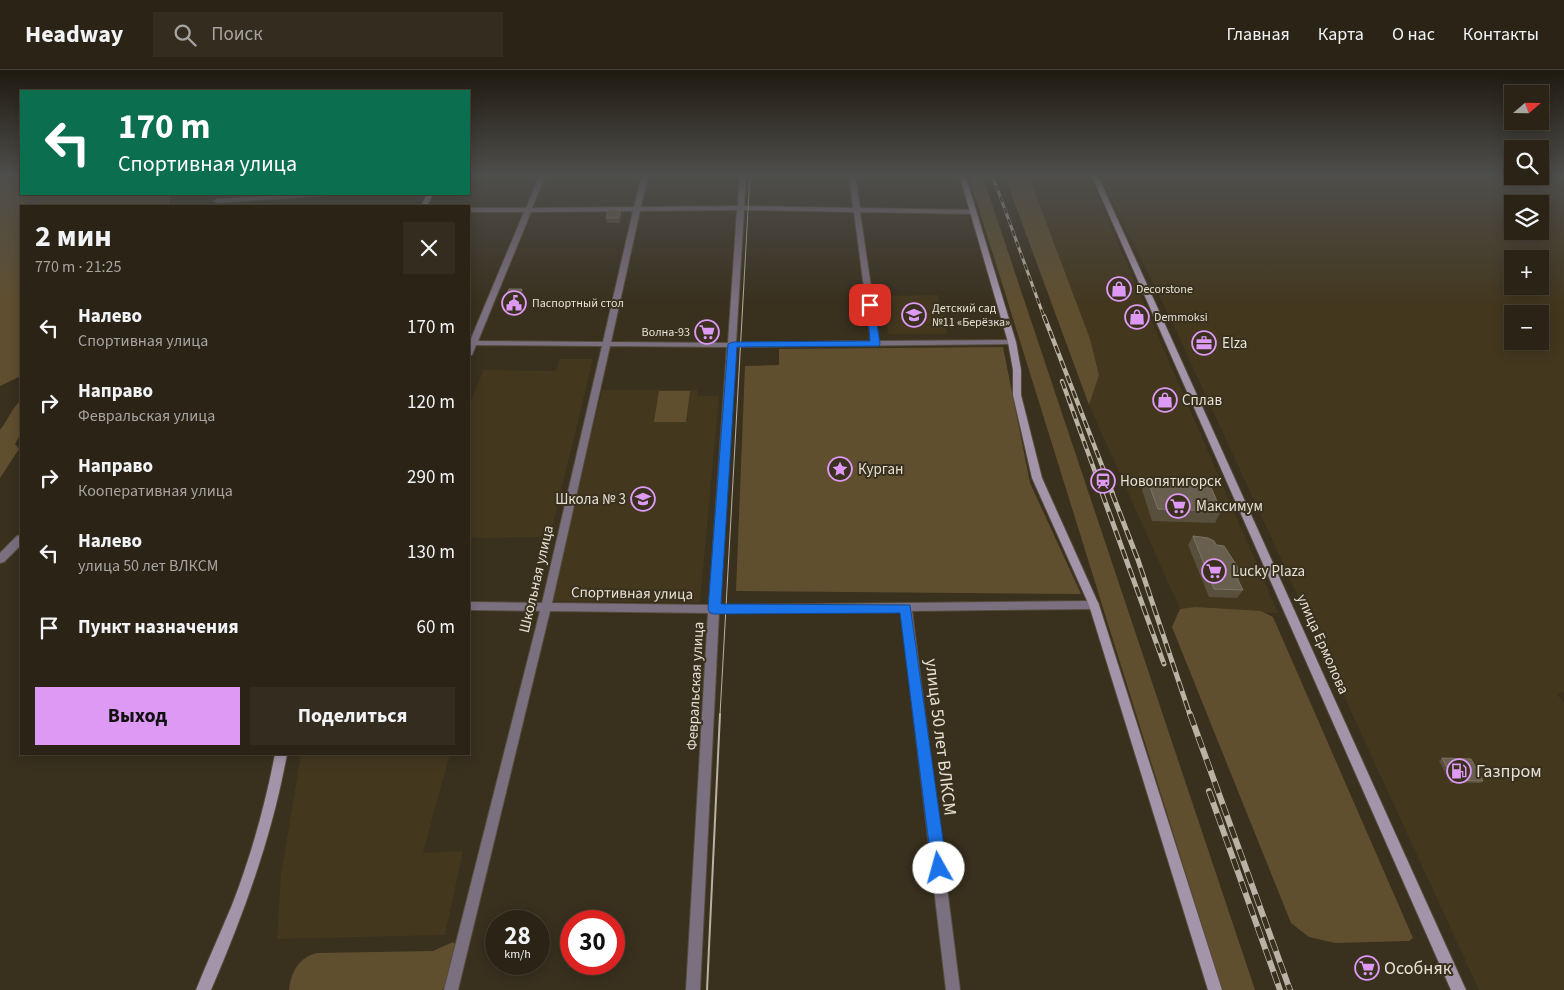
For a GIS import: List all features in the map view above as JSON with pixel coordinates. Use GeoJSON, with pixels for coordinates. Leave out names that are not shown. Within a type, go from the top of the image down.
{"type":"FeatureCollection","features":[{"type":"Feature","properties":{"kind":"street"},"geometry":{"type":"LineString","coordinates":[[524,217],[471,343],[875,344],[1012,342]]}},
{"type":"Feature","properties":{"kind":"street","name":"Школьная улица"},"geometry":{"type":"LineString","coordinates":[[451,990],[546,607],[634,217]]}},
{"type":"Feature","properties":{"kind":"street","name":"Февральская улица"},"geometry":{"type":"LineString","coordinates":[[692,990],[714,609],[740,217]]}},
{"type":"Feature","properties":{"kind":"street"},"geometry":{"type":"LineString","coordinates":[[857,217],[875,344]]}},
{"type":"Feature","properties":{"kind":"street"},"geometry":{"type":"LineString","coordinates":[[975,217],[1012,342],[1017,370],[1017,395],[1037,478],[1094,605],[1215,990]]}},
{"type":"Feature","properties":{"kind":"street","name":"улица Ермолова"},"geometry":{"type":"LineString","coordinates":[[1113,217],[1459,990]]}},
{"type":"Feature","properties":{"kind":"street"},"geometry":{"type":"LineString","coordinates":[[0,559],[20,539]]}},
{"type":"Feature","properties":{"kind":"street","name":"Спортивная улица"},"geometry":{"type":"LineString","coordinates":[[470,606],[714,609],[1094,605]]}},
{"type":"Feature","properties":{"kind":"street","name":"улица 50 лет ВЛКСМ"},"geometry":{"type":"LineString","coordinates":[[906,608],[953,990]]}},
{"type":"Feature","properties":{"kind":"street"},"geometry":{"type":"LineString","coordinates":[[203,990],[241,900],[257,854],[272,803],[281,755]]}},
{"type":"Feature","properties":{"kind":"shaded area"},"geometry":{"type":"Polygon","coordinates":[[[0,217],[20,217],[20,376],[0,386],[0,217]]]}},
{"type":"Feature","properties":{"kind":"shaded area"},"geometry":{"type":"Polygon","coordinates":[[[981,217],[996,217],[1255,990],[1222,990],[981,217]]]}},
{"type":"Feature","properties":{"kind":"shaded area"},"geometry":{"type":"Polygon","coordinates":[[[1020,217],[1044,217],[1090,339],[1099,375],[1089,405],[1020,217]]]}},
{"type":"Feature","properties":{"kind":"shaded area"},"geometry":{"type":"Polygon","coordinates":[[[1044,217],[1107,217],[1278,613],[1180,609],[1089,405],[1099,375],[1089,338],[1044,217]]]}},
{"type":"Feature","properties":{"kind":"shaded area"},"geometry":{"type":"Polygon","coordinates":[[[1120,217],[1504,217],[1504,240],[1549,240],[1549,217],[1564,217],[1564,692],[1557,694],[1564,703],[1564,990],[1479,990],[1172,322],[1120,217]]]}},
{"type":"Feature","properties":{"kind":"shaded area","name":"Детский сад №11 «Берёзка»"},"geometry":{"type":"Polygon","coordinates":[[[938,295],[947,334],[888,334],[883,296],[938,295]]]}},
{"type":"Feature","properties":{"kind":"shaded area"},"geometry":{"type":"Polygon","coordinates":[[[1003,347],[1030,483],[1081,594],[736,591],[745,366],[779,365],[779,349],[1003,347]]]}},
{"type":"Feature","properties":{"kind":"shaded area"},"geometry":{"type":"Polygon","coordinates":[[[560,359],[593,359],[550,537],[470,538],[470,404],[483,370],[556,371],[560,359]]]}},
{"type":"Feature","properties":{"kind":"shaded area","name":"Школа № 3"},"geometry":{"type":"Polygon","coordinates":[[[602,390],[697,390],[697,396],[719,396],[700,602],[551,601],[602,390]]]}},
{"type":"Feature","properties":{"kind":"shaded area"},"geometry":{"type":"Polygon","coordinates":[[[659,391],[690,391],[686,422],[654,422],[659,391]]]}},
{"type":"Feature","properties":{"kind":"shaded area"},"geometry":{"type":"Polygon","coordinates":[[[20,401],[20,435],[15,444],[19,449],[0,478],[0,430],[20,401]]]}},
{"type":"Feature","properties":{"kind":"shaded area"},"geometry":{"type":"Polygon","coordinates":[[[1196,607],[1261,611],[1273,617],[1413,938],[1409,941],[1335,943],[1309,937],[1291,923],[1172,627],[1180,609],[1196,607]]]}},
{"type":"Feature","properties":{"kind":"shaded area"},"geometry":{"type":"Polygon","coordinates":[[[301,755],[450,755],[423,853],[463,851],[445,935],[277,939],[281,875],[301,755]]]}},
{"type":"Feature","properties":{"kind":"shaded area"},"geometry":{"type":"Polygon","coordinates":[[[453,942],[457,945],[447,983],[442,990],[289,990],[297,966],[305,958],[317,953],[433,951],[453,942]]]}},
{"type":"Feature","properties":{"kind":"building"},"geometry":{"type":"Polygon","coordinates":[[[509,289],[522,289],[516,306],[502,306],[509,289]]]}},
{"type":"Feature","properties":{"kind":"building"},"geometry":{"type":"Polygon","coordinates":[[[1147,479],[1208,480],[1221,511],[1158,509],[1147,479]]]}},
{"type":"Feature","properties":{"kind":"building"},"geometry":{"type":"Polygon","coordinates":[[[1193,536],[1208,538],[1214,541],[1216,545],[1224,546],[1237,566],[1238,580],[1243,590],[1214,589],[1193,536]]]}},
{"type":"Feature","properties":{"kind":"building","name":"Газпром"},"geometry":{"type":"Polygon","coordinates":[[[1442,758],[1471,759],[1483,781],[1454,780],[1442,758]]]}},
{"type":"Feature","properties":{"kind":"tram line"},"geometry":{"type":"LineString","coordinates":[[720,715],[748,217]]}},
{"type":"Feature","properties":{"kind":"tram line"},"geometry":{"type":"LineString","coordinates":[[707,990],[720,714]]}},
{"type":"Feature","properties":{"kind":"railway"},"geometry":{"type":"LineString","coordinates":[[1008,217],[1044,317]]}},
{"type":"Feature","properties":{"kind":"railway"},"geometry":{"type":"LineString","coordinates":[[1044,316],[1113,494]]}},
{"type":"Feature","properties":{"kind":"railway"},"geometry":{"type":"LineString","coordinates":[[1062,381],[1103,494]]}},
{"type":"Feature","properties":{"kind":"railway"},"geometry":{"type":"LineString","coordinates":[[1102,493],[1164,664]]}},
{"type":"Feature","properties":{"kind":"railway"},"geometry":{"type":"LineString","coordinates":[[1112,493],[1138,560],[1190,715]]}},
{"type":"Feature","properties":{"kind":"railway"},"geometry":{"type":"LineString","coordinates":[[1190,714],[1290,990]]}},
{"type":"Feature","properties":{"kind":"railway"},"geometry":{"type":"LineString","coordinates":[[1209,791],[1280,990]]}},
{"type":"Feature","properties":{"kind":"place","name":"Decorstone"},"geometry":{"type":"Point","coordinates":[1119,289]}},
{"type":"Feature","properties":{"kind":"place","name":"Паспортный стол"},"geometry":{"type":"Point","coordinates":[514,303]}},
{"type":"Feature","properties":{"kind":"place","name":"Детский сад №11 «Берёзка»"},"geometry":{"type":"Point","coordinates":[914,315]}},
{"type":"Feature","properties":{"kind":"place","name":"Demmoksi"},"geometry":{"type":"Point","coordinates":[1137,317]}},
{"type":"Feature","properties":{"kind":"place","name":"Волна-93"},"geometry":{"type":"Point","coordinates":[707,332]}},
{"type":"Feature","properties":{"kind":"place","name":"Elza"},"geometry":{"type":"Point","coordinates":[1204,343]}},
{"type":"Feature","properties":{"kind":"place","name":"Сплав"},"geometry":{"type":"Point","coordinates":[1165,400]}},
{"type":"Feature","properties":{"kind":"place","name":"Курган"},"geometry":{"type":"Point","coordinates":[840,469]}},
{"type":"Feature","properties":{"kind":"place","name":"Новопятигорск"},"geometry":{"type":"Point","coordinates":[1103,481]}},
{"type":"Feature","properties":{"kind":"place","name":"Школа № 3"},"geometry":{"type":"Point","coordinates":[643,499]}},
{"type":"Feature","properties":{"kind":"place","name":"Максимум"},"geometry":{"type":"Point","coordinates":[1178,506]}},
{"type":"Feature","properties":{"kind":"place","name":"Lucky Plaza"},"geometry":{"type":"Point","coordinates":[1214,571]}},
{"type":"Feature","properties":{"kind":"place","name":"Газпром"},"geometry":{"type":"Point","coordinates":[1459,771]}},
{"type":"Feature","properties":{"kind":"place","name":"Особняк"},"geometry":{"type":"Point","coordinates":[1367,968]}},
{"type":"Feature","properties":{"kind":"route"},"geometry":{"type":"LineString","coordinates":[[870,305],[875,344],[733,344],[714,609],[906,608],[939,868]]}}]}
